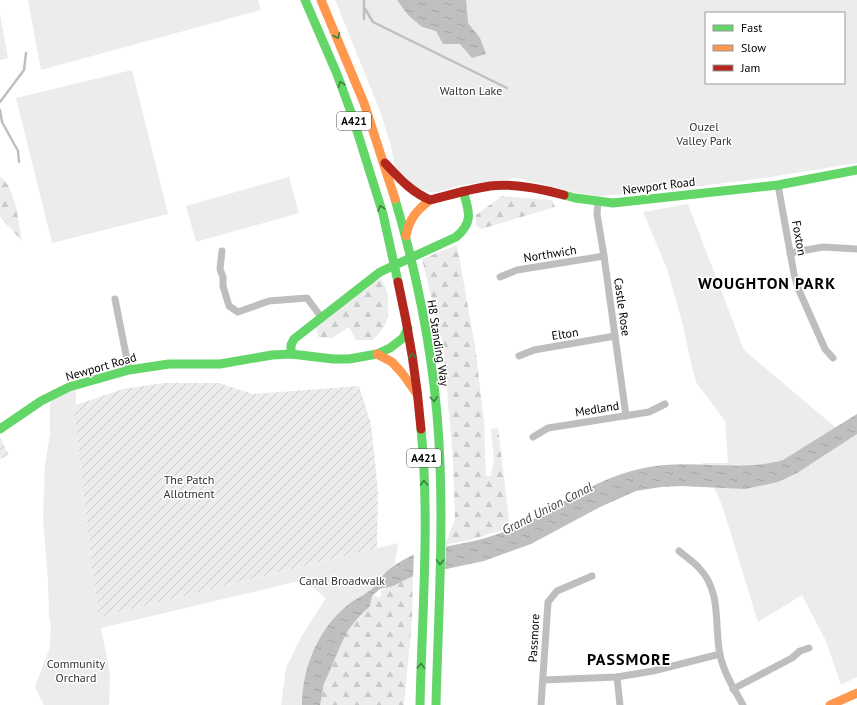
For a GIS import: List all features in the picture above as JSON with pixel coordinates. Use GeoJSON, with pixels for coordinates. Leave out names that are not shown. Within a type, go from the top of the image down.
{"type":"FeatureCollection","features":[{"type":"Feature","properties":{"kind":"main road","name":"A421"},"geometry":{"type":"LineString","coordinates":[[305,0],[337,74],[352,115],[383,214],[408,328],[418,395],[424,459],[425,522],[420,705]]}},
{"type":"Feature","properties":{"kind":"main road","name":"H8 Standing Way"},"geometry":{"type":"LineString","coordinates":[[321,0],[351,70],[384,162],[405,237],[425,330],[440,460],[441,523],[436,705]]}},
{"type":"Feature","properties":{"kind":"main road"},"geometry":{"type":"LineString","coordinates":[[384,162],[406,186],[416,194],[430,200]]}},
{"type":"Feature","properties":{"kind":"main road","name":"Newport Road"},"geometry":{"type":"LineString","coordinates":[[430,200],[463,191],[492,186],[547,190],[576,198],[613,203],[778,185],[857,170]]}},
{"type":"Feature","properties":{"kind":"main road"},"geometry":{"type":"LineString","coordinates":[[291,354],[291,345],[294,338],[367,280],[380,272],[456,237],[466,230],[469,222],[469,212],[463,191]]}},
{"type":"Feature","properties":{"kind":"main road"},"geometry":{"type":"LineString","coordinates":[[405,237],[408,223],[419,208],[430,200]]}},
{"type":"Feature","properties":{"kind":"main road","name":"Newport Road"},"geometry":{"type":"LineString","coordinates":[[0,429],[41,401],[64,390],[130,370],[169,364],[220,364],[272,355],[291,354],[333,360],[349,359],[376,354],[390,348],[403,338],[408,328]]}},
{"type":"Feature","properties":{"kind":"main road"},"geometry":{"type":"LineString","coordinates":[[376,354],[392,362],[418,395]]}},
{"type":"Feature","properties":{"kind":"main road"},"geometry":{"type":"LineString","coordinates":[[830,705],[857,693]]}},
{"type":"Feature","properties":{"kind":"street","name":"Foxton"},"geometry":{"type":"LineString","coordinates":[[778,185],[794,274],[798,288],[825,349],[833,358]]}},
{"type":"Feature","properties":{"kind":"street","name":"Castle Rose"},"geometry":{"type":"LineString","coordinates":[[598,201],[597,214],[616,336],[626,416]]}},
{"type":"Feature","properties":{"kind":"street"},"geometry":{"type":"LineString","coordinates":[[790,252],[823,247],[857,250]]}},
{"type":"Feature","properties":{"kind":"street"},"geometry":{"type":"LineString","coordinates":[[222,251],[220,269],[223,277],[223,286],[229,306],[238,312],[269,301],[307,298],[321,317]]}},
{"type":"Feature","properties":{"kind":"street","name":"Northwich"},"geometry":{"type":"LineString","coordinates":[[500,277],[517,270],[604,256]]}},
{"type":"Feature","properties":{"kind":"street"},"geometry":{"type":"LineString","coordinates":[[115,299],[130,370]]}},
{"type":"Feature","properties":{"kind":"street","name":"Elton"},"geometry":{"type":"LineString","coordinates":[[519,356],[534,350],[616,336]]}},
{"type":"Feature","properties":{"kind":"street","name":"Medland"},"geometry":{"type":"LineString","coordinates":[[533,437],[548,428],[649,412],[665,404]]}},
{"type":"Feature","properties":{"kind":"street"},"geometry":{"type":"LineString","coordinates":[[679,551],[700,569],[712,585],[715,600],[720,654],[733,688],[743,705]]}},
{"type":"Feature","properties":{"kind":"street","name":"Passmore"},"geometry":{"type":"LineString","coordinates":[[541,705],[544,680],[548,602],[557,591],[574,582],[592,576]]}},
{"type":"Feature","properties":{"kind":"street"},"geometry":{"type":"LineString","coordinates":[[733,688],[792,658],[800,651],[809,648]]}},
{"type":"Feature","properties":{"kind":"street","name":"Passmore"},"geometry":{"type":"LineString","coordinates":[[544,680],[617,677],[654,671],[720,654]]}},
{"type":"Feature","properties":{"kind":"street"},"geometry":{"type":"LineString","coordinates":[[617,677],[620,705]]}},
{"type":"Feature","properties":{"kind":"green space"},"geometry":{"type":"Polygon","coordinates":[[[28,0],[258,0],[261,10],[41,70],[28,0]]]}},
{"type":"Feature","properties":{"kind":"green space","name":"Walton Lake"},"geometry":{"type":"Polygon","coordinates":[[[335,0],[857,0],[857,163],[771,177],[654,192],[599,196],[582,194],[516,178],[462,185],[438,192],[428,192],[412,186],[395,167],[391,146],[380,111],[335,0]]]}},
{"type":"Feature","properties":{"kind":"green space"},"geometry":{"type":"Polygon","coordinates":[[[0,14],[8,58],[0,60],[0,14]]]}},
{"type":"Feature","properties":{"kind":"green space"},"geometry":{"type":"Polygon","coordinates":[[[132,70],[168,214],[52,243],[16,98],[132,70]]]}},
{"type":"Feature","properties":{"kind":"green space"},"geometry":{"type":"Polygon","coordinates":[[[0,176],[9,186],[16,207],[22,241],[0,217],[0,176]]]}},
{"type":"Feature","properties":{"kind":"green space"},"geometry":{"type":"Polygon","coordinates":[[[289,177],[299,213],[196,242],[186,206],[289,177]]]}},
{"type":"Feature","properties":{"kind":"green space"},"geometry":{"type":"Polygon","coordinates":[[[502,196],[552,200],[555,207],[481,229],[476,226],[476,215],[502,196]]]}},
{"type":"Feature","properties":{"kind":"green space"},"geometry":{"type":"Polygon","coordinates":[[[688,204],[744,350],[835,427],[857,431],[857,677],[841,685],[826,641],[802,595],[758,622],[722,505],[702,463],[728,463],[725,421],[696,382],[683,325],[667,269],[643,212],[688,204]]]}},
{"type":"Feature","properties":{"kind":"green space"},"geometry":{"type":"Polygon","coordinates":[[[457,245],[475,346],[484,421],[486,476],[491,476],[494,458],[491,429],[498,428],[510,528],[469,540],[445,545],[455,519],[453,459],[443,345],[422,259],[457,245]]]}},
{"type":"Feature","properties":{"kind":"green space"},"geometry":{"type":"Polygon","coordinates":[[[381,279],[387,293],[388,315],[386,324],[373,340],[356,340],[349,327],[332,338],[318,337],[316,328],[368,285],[381,279]]]}},
{"type":"Feature","properties":{"kind":"green space","name":"The Patch Allotment"},"geometry":{"type":"Polygon","coordinates":[[[164,383],[219,383],[253,394],[359,386],[371,424],[378,490],[377,548],[99,617],[74,412],[76,405],[123,389],[164,383]]]}},
{"type":"Feature","properties":{"kind":"green space","name":"Community Orchard"},"geometry":{"type":"Polygon","coordinates":[[[76,385],[76,405],[74,412],[99,617],[398,543],[395,564],[382,575],[376,586],[320,638],[307,671],[303,688],[302,705],[281,705],[286,668],[301,637],[326,598],[303,580],[101,628],[110,674],[109,705],[44,705],[35,687],[49,650],[51,628],[43,519],[45,465],[50,434],[50,405],[54,394],[76,385]]]}},
{"type":"Feature","properties":{"kind":"green space"},"geometry":{"type":"Polygon","coordinates":[[[0,438],[9,455],[0,459],[0,438]]]}},
{"type":"Feature","properties":{"kind":"green space"},"geometry":{"type":"Polygon","coordinates":[[[413,576],[412,620],[404,705],[320,705],[327,676],[340,645],[350,628],[370,606],[372,596],[375,595],[379,598],[382,594],[380,592],[383,590],[413,576]]]}},
{"type":"Feature","properties":{"kind":"water","name":"Walton Lake"},"geometry":{"type":"Polygon","coordinates":[[[397,0],[466,0],[468,23],[480,38],[486,54],[472,58],[460,44],[443,44],[436,31],[422,27],[408,15],[397,0]]]}},
{"type":"Feature","properties":{"kind":"water"},"geometry":{"type":"Polygon","coordinates":[[[857,414],[857,434],[797,473],[778,482],[745,489],[682,486],[661,487],[636,491],[600,507],[531,544],[484,561],[413,576],[393,586],[380,589],[372,596],[370,606],[349,629],[342,642],[324,684],[320,705],[302,705],[305,677],[309,663],[314,649],[329,624],[338,613],[374,587],[383,575],[393,566],[413,555],[437,548],[478,540],[511,529],[533,519],[598,483],[632,471],[661,465],[679,464],[731,466],[766,464],[783,460],[857,414]]]}},
{"type":"Feature","properties":{"kind":"pier"},"geometry":{"type":"Polygon","coordinates":[[[446,544],[445,571],[413,578],[414,553],[446,544]]]}},
{"type":"Feature","properties":{"kind":"waterway"},"geometry":{"type":"LineString","coordinates":[[364,0],[364,7],[373,22],[507,88]]}},
{"type":"Feature","properties":{"kind":"waterway"},"geometry":{"type":"LineString","coordinates":[[364,8],[364,19]]}},
{"type":"Feature","properties":{"kind":"waterway"},"geometry":{"type":"LineString","coordinates":[[0,102],[24,70],[26,53]]}},
{"type":"Feature","properties":{"kind":"waterway"},"geometry":{"type":"LineString","coordinates":[[0,110],[2,122],[18,151],[19,162]]}},
{"type":"Feature","properties":{"kind":"traffic: fast"},"geometry":{"type":"LineString","coordinates":[[305,0],[337,74],[352,115],[383,214],[398,282]]}},
{"type":"Feature","properties":{"kind":"traffic: fast"},"geometry":{"type":"LineString","coordinates":[[564,195],[613,203],[778,185],[857,170]]}},
{"type":"Feature","properties":{"kind":"traffic: fast"},"geometry":{"type":"LineString","coordinates":[[291,354],[291,345],[294,339],[380,272],[456,237],[462,232],[468,221],[468,210],[463,191]]}},
{"type":"Feature","properties":{"kind":"traffic: fast"},"geometry":{"type":"LineString","coordinates":[[395,199],[412,264],[426,330],[438,430],[441,524],[436,705]]}},
{"type":"Feature","properties":{"kind":"traffic: fast"},"geometry":{"type":"LineString","coordinates":[[0,429],[41,401],[69,387],[129,370],[169,364],[220,364],[272,355],[291,354],[333,359],[349,359],[377,354],[390,348],[403,338],[408,328]]}},
{"type":"Feature","properties":{"kind":"traffic: fast"},"geometry":{"type":"LineString","coordinates":[[420,705],[425,567],[424,463],[421,429]]}},
{"type":"Feature","properties":{"kind":"traffic: slow"},"geometry":{"type":"LineString","coordinates":[[321,0],[364,103],[395,199]]}},
{"type":"Feature","properties":{"kind":"traffic: slow"},"geometry":{"type":"LineString","coordinates":[[406,236],[407,230],[414,215],[430,200]]}},
{"type":"Feature","properties":{"kind":"traffic: slow"},"geometry":{"type":"LineString","coordinates":[[377,354],[392,362],[417,394]]}},
{"type":"Feature","properties":{"kind":"traffic: slow"},"geometry":{"type":"LineString","coordinates":[[830,705],[857,693]]}},
{"type":"Feature","properties":{"kind":"traffic: jam"},"geometry":{"type":"LineString","coordinates":[[385,163],[411,189],[430,200],[499,185],[527,187],[564,195]]}},
{"type":"Feature","properties":{"kind":"traffic: jam"},"geometry":{"type":"LineString","coordinates":[[398,282],[412,356],[421,429]]}},
{"type":"Feature","properties":{"kind":"district","name":"WOUGHTON PARK"},"geometry":{"type":"Point","coordinates":[767,283]}},
{"type":"Feature","properties":{"kind":"district","name":"PASSMORE"},"geometry":{"type":"Point","coordinates":[629,659]}},
{"type":"Feature","properties":{"kind":"park label","name":"Ouzel Valley Park"},"geometry":{"type":"Point","coordinates":[704,134]}},
{"type":"Feature","properties":{"kind":"park label","name":"Canal Broadwalk"},"geometry":{"type":"Point","coordinates":[342,581]}},
{"type":"Feature","properties":{"kind":"water label","name":"Grand Union Canal"},"geometry":{"type":"Point","coordinates":[547,508]}}]}
